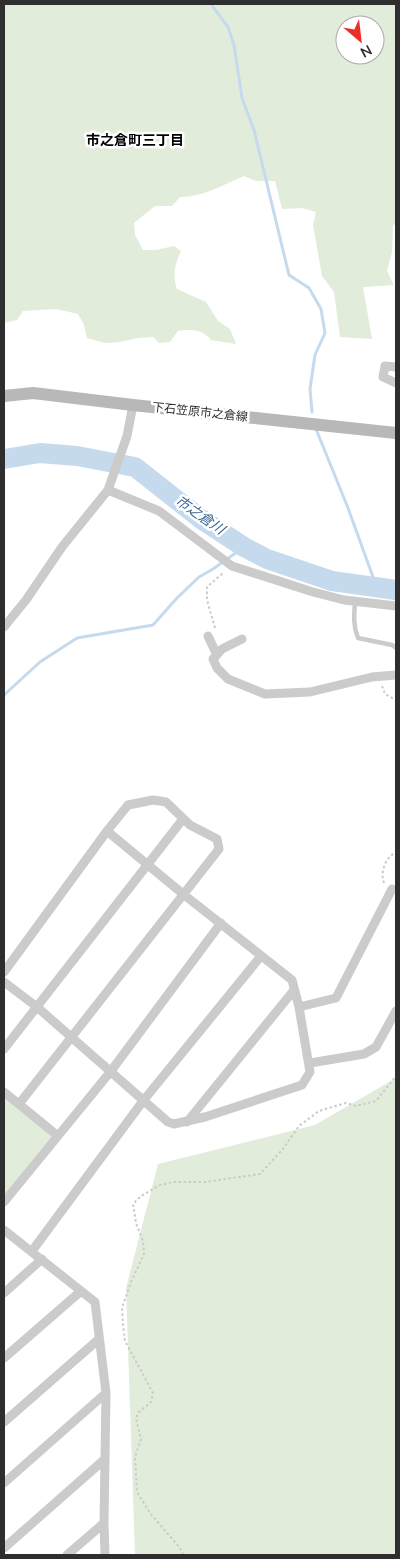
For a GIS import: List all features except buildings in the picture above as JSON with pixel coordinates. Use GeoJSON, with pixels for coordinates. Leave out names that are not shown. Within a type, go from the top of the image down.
{"type":"FeatureCollection","features":[{"type":"Feature","properties":{"kind":"main road","name":"下石笠原市之倉線"},"geometry":{"type":"LineString","coordinates":[[4,396],[34,393],[396,433]]}},
{"type":"Feature","properties":{"kind":"street"},"geometry":{"type":"LineString","coordinates":[[396,367],[386,366],[383,377],[396,383]]}},
{"type":"Feature","properties":{"kind":"street"},"geometry":{"type":"LineString","coordinates":[[4,627],[26,600],[62,547],[108,490],[127,436],[134,405]]}},
{"type":"Feature","properties":{"kind":"street"},"geometry":{"type":"LineString","coordinates":[[108,490],[159,511],[232,566],[344,600],[396,606]]}},
{"type":"Feature","properties":{"kind":"street"},"geometry":{"type":"LineString","coordinates":[[208,636],[220,652]]}},
{"type":"Feature","properties":{"kind":"street"},"geometry":{"type":"LineString","coordinates":[[242,639],[213,658],[217,668],[228,679],[265,694],[310,692],[381,676],[396,675]]}},
{"type":"Feature","properties":{"kind":"street"},"geometry":{"type":"LineString","coordinates":[[4,972],[128,804],[153,800],[166,802],[190,825],[217,839],[219,849],[19,1104]]}},
{"type":"Feature","properties":{"kind":"street"},"geometry":{"type":"LineString","coordinates":[[4,1049],[146,864],[183,819]]}},
{"type":"Feature","properties":{"kind":"street"},"geometry":{"type":"LineString","coordinates":[[4,982],[37,1007],[168,1122],[174,1124],[186,1122],[302,1086],[310,1072],[310,1063],[292,980],[107,831]]}},
{"type":"Feature","properties":{"kind":"street"},"geometry":{"type":"LineString","coordinates":[[299,1007],[336,998],[392,888]]}},
{"type":"Feature","properties":{"kind":"street"},"geometry":{"type":"LineString","coordinates":[[4,1202],[111,1071],[221,923]]}},
{"type":"Feature","properties":{"kind":"street"},"geometry":{"type":"LineString","coordinates":[[32,1251],[143,1101],[261,956]]}},
{"type":"Feature","properties":{"kind":"street"},"geometry":{"type":"LineString","coordinates":[[186,1122],[294,990]]}},
{"type":"Feature","properties":{"kind":"street"},"geometry":{"type":"LineString","coordinates":[[310,1063],[364,1054],[376,1047],[396,1011]]}},
{"type":"Feature","properties":{"kind":"street"},"geometry":{"type":"LineString","coordinates":[[4,1092],[58,1136]]}},
{"type":"Feature","properties":{"kind":"street"},"geometry":{"type":"LineString","coordinates":[[4,1230],[95,1302],[106,1393],[104,1459],[105,1555]]}},
{"type":"Feature","properties":{"kind":"street"},"geometry":{"type":"LineString","coordinates":[[4,1293],[42,1259]]}},
{"type":"Feature","properties":{"kind":"street"},"geometry":{"type":"LineString","coordinates":[[4,1358],[81,1291]]}},
{"type":"Feature","properties":{"kind":"street"},"geometry":{"type":"LineString","coordinates":[[4,1422],[99,1339]]}},
{"type":"Feature","properties":{"kind":"street"},"geometry":{"type":"LineString","coordinates":[[4,1484],[106,1393]]}},
{"type":"Feature","properties":{"kind":"street"},"geometry":{"type":"LineString","coordinates":[[4,1548],[104,1459]]}},
{"type":"Feature","properties":{"kind":"street"},"geometry":{"type":"LineString","coordinates":[[67,1555],[104,1523]]}},
{"type":"Feature","properties":{"kind":"lane"},"geometry":{"type":"LineString","coordinates":[[355,602],[354,629],[358,638],[392,645],[396,648]]}},
{"type":"Feature","properties":{"kind":"path"},"geometry":{"type":"LineString","coordinates":[[220,652],[207,600],[207,587],[213,580],[232,566]]}},
{"type":"Feature","properties":{"kind":"path"},"geometry":{"type":"LineString","coordinates":[[381,676],[382,688],[385,694],[396,700]]}},
{"type":"Feature","properties":{"kind":"path"},"geometry":{"type":"LineString","coordinates":[[392,888],[383,882],[382,873],[390,855],[396,852]]}},
{"type":"Feature","properties":{"kind":"path"},"geometry":{"type":"LineString","coordinates":[[183,1555],[180,1548],[150,1513],[137,1492],[135,1457],[141,1439],[136,1419],[138,1413],[151,1402],[153,1393],[125,1341],[123,1325],[122,1308],[144,1254],[143,1241],[136,1224],[133,1204],[141,1196],[160,1185],[174,1182],[205,1182],[260,1174],[283,1149],[299,1126],[319,1111],[346,1103],[356,1106],[376,1101],[396,1076]]}},
{"type":"Feature","properties":{"kind":"green space"},"geometry":{"type":"Polygon","coordinates":[[[4,4],[396,4],[396,223],[393,226],[392,252],[387,271],[394,285],[363,287],[372,339],[340,337],[334,292],[322,276],[313,225],[316,212],[302,208],[282,209],[275,181],[256,181],[244,176],[205,193],[180,197],[172,206],[155,206],[134,223],[135,235],[143,250],[156,250],[174,246],[181,251],[175,270],[177,289],[206,302],[218,321],[230,329],[236,344],[211,340],[200,332],[187,330],[178,331],[170,342],[159,343],[153,337],[105,343],[87,338],[84,325],[78,314],[56,309],[23,311],[17,320],[4,323],[4,4]]]}},
{"type":"Feature","properties":{"kind":"green space"},"geometry":{"type":"Polygon","coordinates":[[[396,1078],[396,1555],[135,1555],[126,1288],[158,1164],[315,1125],[396,1078]]]}},
{"type":"Feature","properties":{"kind":"green space"},"geometry":{"type":"Polygon","coordinates":[[[4,1097],[56,1138],[4,1200],[4,1097]]]}},
{"type":"Feature","properties":{"kind":"waterway"},"geometry":{"type":"LineString","coordinates":[[211,4],[228,27],[234,45],[242,98],[254,130],[289,275],[309,288],[321,309],[325,333],[315,355],[310,389],[312,412]]}},
{"type":"Feature","properties":{"kind":"waterway"},"geometry":{"type":"LineString","coordinates":[[316,429],[348,508],[377,588]]}},
{"type":"Feature","properties":{"kind":"waterway","name":"市之倉川"},"geometry":{"type":"LineString","coordinates":[[4,459],[40,453],[77,456],[135,467],[201,519],[244,547],[267,559],[332,581],[396,590]]}},
{"type":"Feature","properties":{"kind":"waterway"},"geometry":{"type":"LineString","coordinates":[[4,695],[40,662],[77,638],[153,625],[199,577],[244,547]]}},
{"type":"Feature","properties":{"kind":"district","name":"市之倉町三丁目"},"geometry":{"type":"Point","coordinates":[135,140]}}]}
